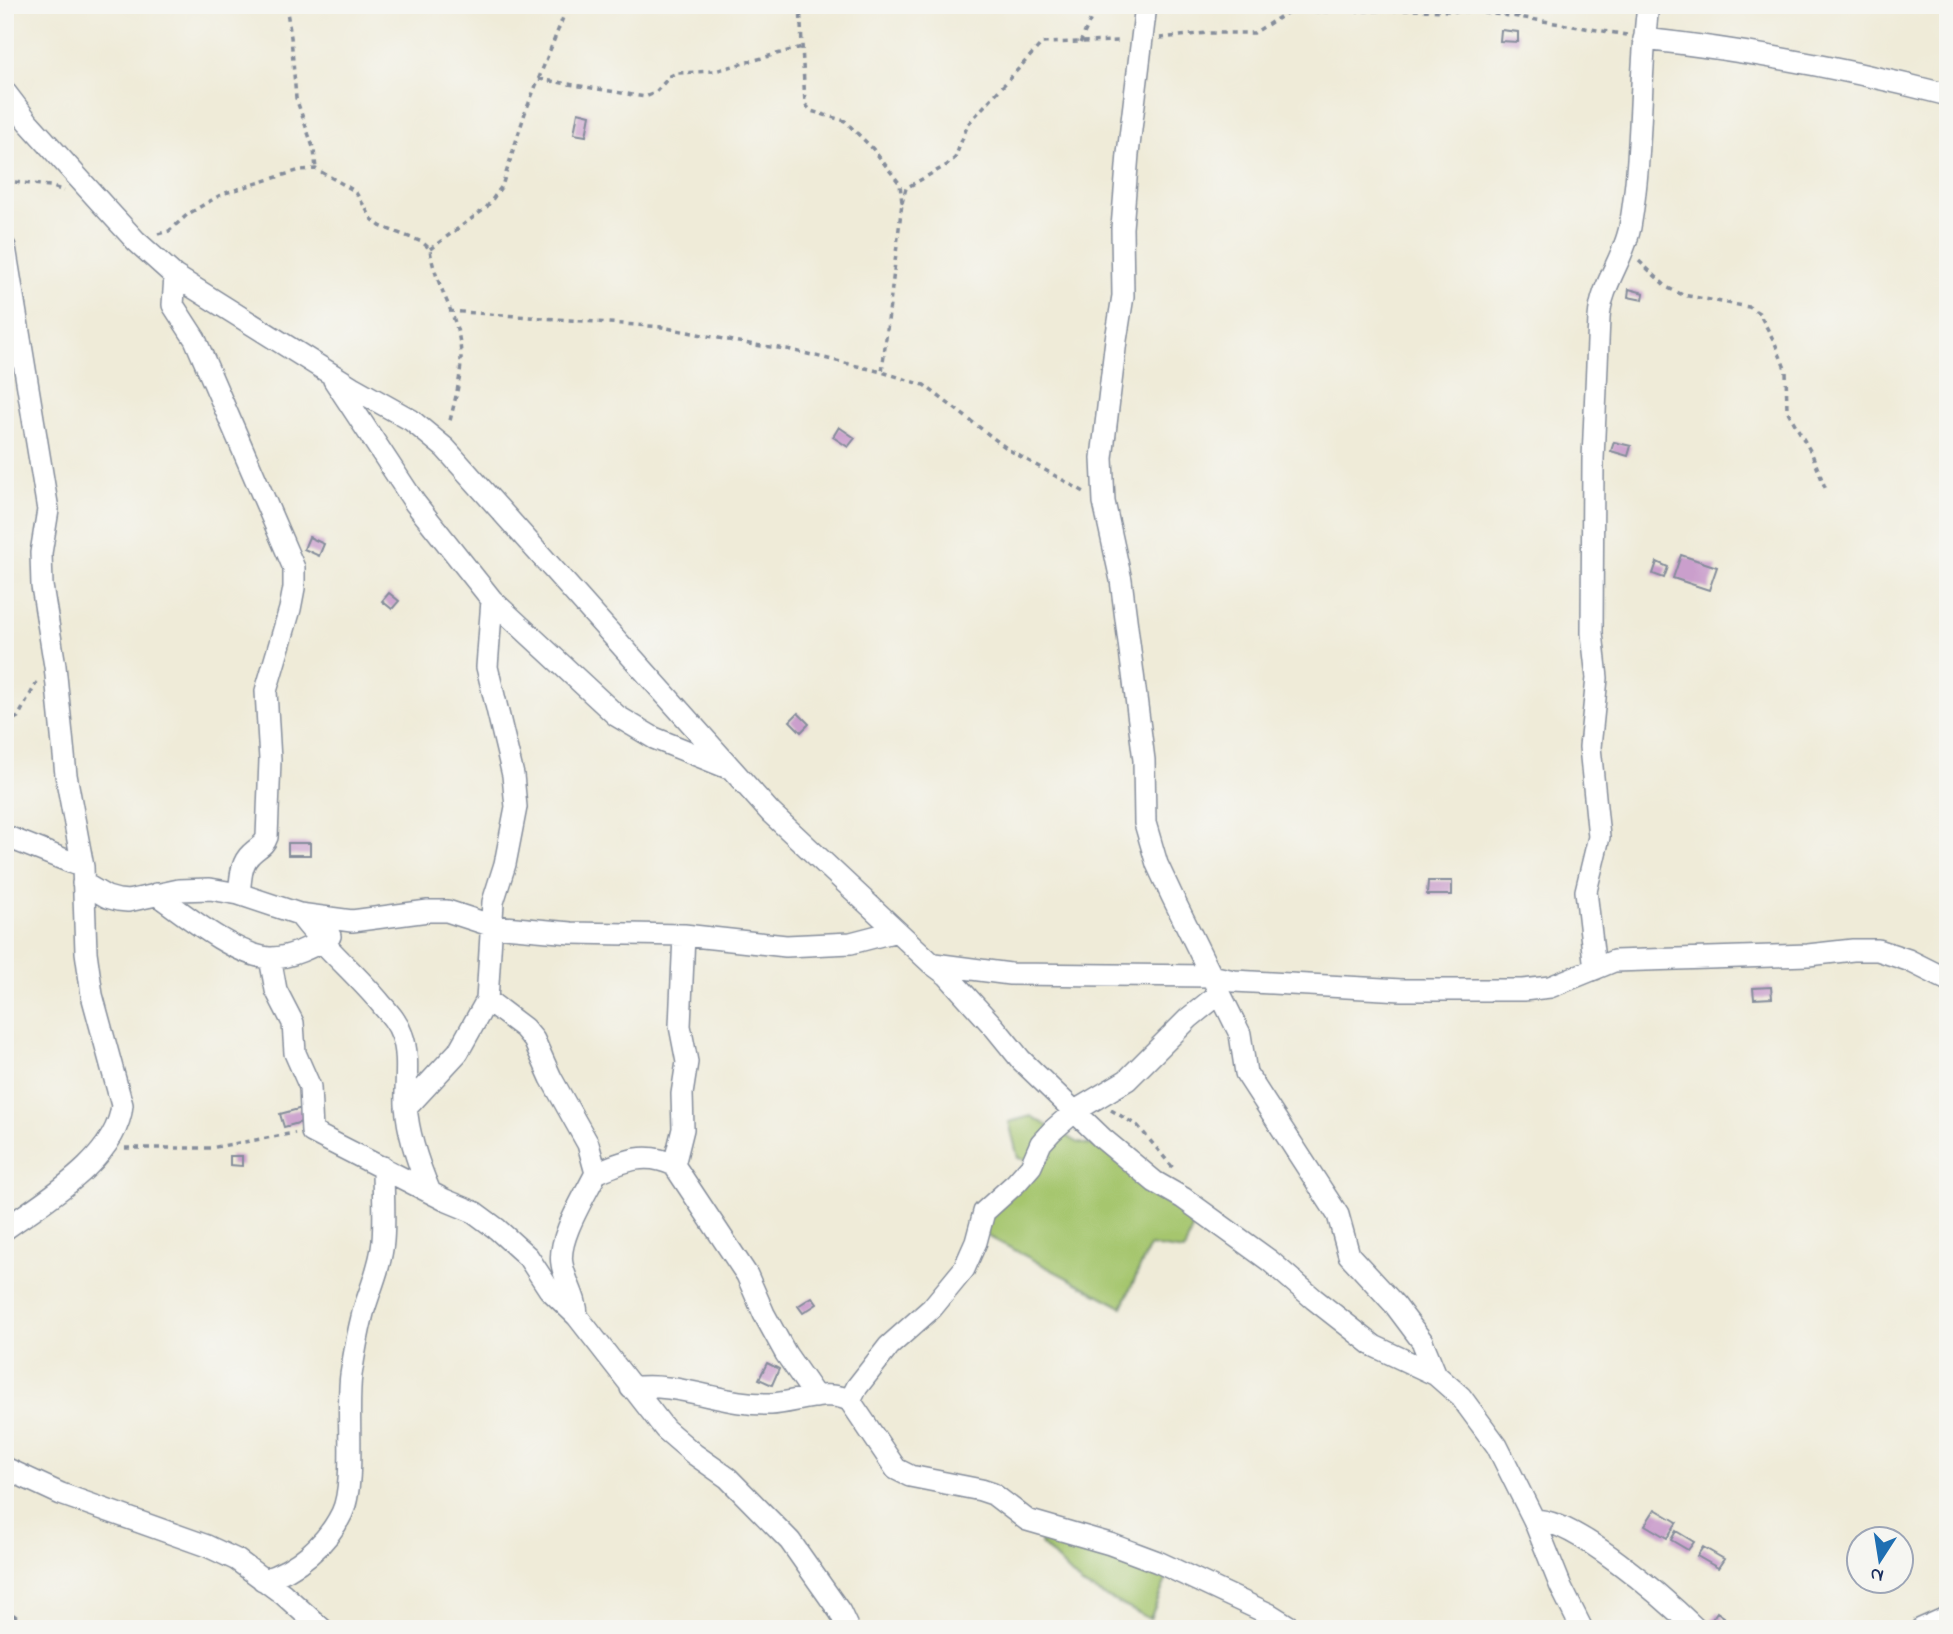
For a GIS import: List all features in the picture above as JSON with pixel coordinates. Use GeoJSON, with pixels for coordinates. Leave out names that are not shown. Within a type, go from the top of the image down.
{"type":"FeatureCollection","features":[{"type":"Feature","properties":{"kind":"street"},"geometry":{"type":"LineString","coordinates":[[1146,5],[1122,228],[1123,296],[1102,458],[1104,502],[1121,580],[1144,760],[1145,823],[1157,864],[1240,1034],[1246,1073],[1338,1215],[1349,1255],[1422,1341],[1436,1376]]}},
{"type":"Feature","properties":{"kind":"street"},"geometry":{"type":"LineString","coordinates":[[1595,969],[1586,891],[1599,837],[1590,747],[1597,678],[1592,633],[1593,459],[1600,307],[1630,228],[1641,134],[1644,39],[1648,5]]}},
{"type":"Feature","properties":{"kind":"street"},"geometry":{"type":"LineString","coordinates":[[1644,39],[1712,46],[1841,70],[1948,95]]}},
{"type":"Feature","properties":{"kind":"street"},"geometry":{"type":"LineString","coordinates":[[5,92],[28,122],[136,241],[175,276],[411,420],[445,448],[771,813],[947,975],[1021,1060],[1102,1138],[1155,1182],[1184,1198],[1270,1261],[1374,1346],[1436,1376],[1461,1397],[1497,1446],[1534,1520],[1581,1629]]}},
{"type":"Feature","properties":{"kind":"street"},"geometry":{"type":"LineString","coordinates":[[5,247],[48,510],[41,564],[42,586],[53,654],[66,775],[83,875],[86,953],[92,995],[122,1105],[121,1117],[115,1130],[99,1153],[67,1184],[5,1229]]}},
{"type":"Feature","properties":{"kind":"street"},"geometry":{"type":"LineString","coordinates":[[175,276],[173,305],[195,339],[294,568],[290,609],[266,691],[270,768],[267,837],[242,866],[239,894]]}},
{"type":"Feature","properties":{"kind":"street"},"geometry":{"type":"LineString","coordinates":[[330,373],[415,503],[492,600],[617,716],[654,738],[732,769]]}},
{"type":"Feature","properties":{"kind":"street"},"geometry":{"type":"LineString","coordinates":[[406,1108],[457,1052],[487,1000],[493,902],[505,864],[516,807],[513,775],[487,667],[492,600]]}},
{"type":"Feature","properties":{"kind":"street"},"geometry":{"type":"LineString","coordinates":[[5,836],[83,875],[118,900],[128,901],[199,888],[239,894],[299,914],[352,921],[447,911],[493,926],[571,933],[684,935],[786,946],[851,943],[897,931]]}},
{"type":"Feature","properties":{"kind":"street"},"geometry":{"type":"LineString","coordinates":[[156,894],[212,934],[243,950],[270,958],[321,942],[352,921]]}},
{"type":"Feature","properties":{"kind":"street"},"geometry":{"type":"LineString","coordinates":[[299,914],[321,942],[353,970],[398,1024],[404,1038],[406,1108],[412,1143],[430,1192]]}},
{"type":"Feature","properties":{"kind":"street"},"geometry":{"type":"LineString","coordinates":[[674,1165],[683,1129],[682,1094],[687,1062],[680,1026],[684,935]]}},
{"type":"Feature","properties":{"kind":"street"},"geometry":{"type":"LineString","coordinates":[[931,963],[1010,974],[1215,984],[1234,981],[1402,990],[1523,990],[1550,988],[1614,961],[1878,950],[1908,960],[1948,980]]}},
{"type":"Feature","properties":{"kind":"street"},"geometry":{"type":"LineString","coordinates":[[270,958],[276,990],[293,1023],[295,1053],[310,1087],[312,1132],[474,1212],[528,1257],[550,1289],[577,1317],[666,1429],[694,1454],[728,1478],[790,1541],[840,1612],[848,1629]]}},
{"type":"Feature","properties":{"kind":"street"},"geometry":{"type":"LineString","coordinates":[[850,1401],[857,1387],[889,1346],[932,1308],[964,1269],[976,1242],[984,1212],[1031,1166],[1041,1143],[1075,1111],[1127,1080],[1189,1018],[1215,984]]}},
{"type":"Feature","properties":{"kind":"street"},"geometry":{"type":"LineString","coordinates":[[487,1000],[524,1028],[534,1040],[551,1078],[588,1144],[596,1173],[565,1238],[562,1255],[562,1266],[574,1298],[577,1317]]}},
{"type":"Feature","properties":{"kind":"street"},"geometry":{"type":"LineString","coordinates":[[596,1173],[632,1158],[662,1159],[674,1165],[747,1275],[781,1344],[817,1397]]}},
{"type":"Feature","properties":{"kind":"street"},"geometry":{"type":"LineString","coordinates":[[263,1580],[291,1569],[330,1535],[343,1510],[349,1473],[348,1404],[351,1373],[363,1314],[383,1242],[383,1167]]}},
{"type":"Feature","properties":{"kind":"street"},"geometry":{"type":"LineString","coordinates":[[631,1388],[666,1388],[769,1404],[817,1397],[844,1398],[850,1401],[896,1469],[910,1476],[993,1494],[1027,1520],[1110,1544],[1158,1562],[1269,1614],[1293,1629]]}},
{"type":"Feature","properties":{"kind":"street"},"geometry":{"type":"LineString","coordinates":[[5,1468],[61,1494],[208,1546],[237,1560],[322,1629]]}},
{"type":"Feature","properties":{"kind":"street"},"geometry":{"type":"LineString","coordinates":[[1534,1520],[1553,1523],[1599,1549],[1696,1629]]}},
{"type":"Feature","properties":{"kind":"street"},"geometry":{"type":"LineString","coordinates":[[1921,1629],[1948,1617]]}},
{"type":"Feature","properties":{"kind":"path"},"geometry":{"type":"LineString","coordinates":[[286,5],[296,98],[314,150],[316,169]]}},
{"type":"Feature","properties":{"kind":"path"},"geometry":{"type":"LineString","coordinates":[[430,249],[486,208],[502,186],[525,113],[568,5]]}},
{"type":"Feature","properties":{"kind":"path"},"geometry":{"type":"LineString","coordinates":[[800,5],[805,104],[811,111],[845,121],[873,149],[900,184],[902,203]]}},
{"type":"Feature","properties":{"kind":"path"},"geometry":{"type":"LineString","coordinates":[[1080,43],[1097,5]]}},
{"type":"Feature","properties":{"kind":"path"},"geometry":{"type":"LineString","coordinates":[[1510,5],[1520,17]]}},
{"type":"Feature","properties":{"kind":"path"},"geometry":{"type":"LineString","coordinates":[[882,372],[906,188],[955,158],[968,124],[1042,43],[1143,40],[1208,33],[1254,33],[1288,12],[1311,10],[1476,12],[1644,39]]}},
{"type":"Feature","properties":{"kind":"path"},"geometry":{"type":"LineString","coordinates":[[539,79],[645,97],[655,93],[670,76],[677,73],[715,71],[802,47]]}},
{"type":"Feature","properties":{"kind":"path"},"geometry":{"type":"LineString","coordinates":[[136,241],[169,231],[188,214],[222,194],[300,170],[316,169],[355,191],[372,219],[380,226],[422,242],[430,249],[432,264],[460,341],[461,359],[445,448]]}},
{"type":"Feature","properties":{"kind":"path"},"geometry":{"type":"LineString","coordinates":[[5,181],[50,186],[102,204]]}},
{"type":"Feature","properties":{"kind":"path"},"geometry":{"type":"LineString","coordinates":[[1624,248],[1668,288],[1683,295],[1749,307],[1759,313],[1786,371],[1787,410],[1812,454],[1826,490]]}},
{"type":"Feature","properties":{"kind":"path"},"geometry":{"type":"LineString","coordinates":[[449,311],[662,327],[787,349],[882,372],[924,385],[1009,450],[1104,502]]}},
{"type":"Feature","properties":{"kind":"path"},"geometry":{"type":"LineString","coordinates":[[5,724],[18,717],[53,654]]}},
{"type":"Feature","properties":{"kind":"path"},"geometry":{"type":"LineString","coordinates":[[99,1153],[122,1148],[210,1148],[312,1132]]}},
{"type":"Feature","properties":{"kind":"path"},"geometry":{"type":"LineString","coordinates":[[5,1608],[31,1629]]}},
{"type":"Feature","properties":{"kind":"green space"},"geometry":{"type":"Polygon","coordinates":[[[1031,1116],[1079,1143],[1101,1147],[1199,1210],[1184,1251],[1150,1246],[1122,1307],[982,1233],[988,1215],[1037,1163],[1018,1158],[1009,1122],[1031,1116]]]}},
{"type":"Feature","properties":{"kind":"green space"},"geometry":{"type":"Polygon","coordinates":[[[1048,1526],[1171,1568],[1150,1619],[1082,1585],[1040,1543],[1048,1526]]]}},
{"type":"Feature","properties":{"kind":"building"},"geometry":{"type":"Polygon","coordinates":[[[1501,30],[1518,32],[1518,42],[1500,41],[1501,30]]]}},
{"type":"Feature","properties":{"kind":"building"},"geometry":{"type":"Polygon","coordinates":[[[578,112],[590,115],[586,136],[574,134],[578,112]]]}},
{"type":"Feature","properties":{"kind":"building"},"geometry":{"type":"Polygon","coordinates":[[[1629,289],[1644,293],[1643,300],[1628,297],[1629,289]]]}},
{"type":"Feature","properties":{"kind":"building"},"geometry":{"type":"Polygon","coordinates":[[[839,427],[855,438],[848,447],[833,437],[839,427]]]}},
{"type":"Feature","properties":{"kind":"building"},"geometry":{"type":"Polygon","coordinates":[[[1614,442],[1631,446],[1628,456],[1611,451],[1614,442]]]}},
{"type":"Feature","properties":{"kind":"building"},"geometry":{"type":"Polygon","coordinates":[[[309,537],[324,544],[319,556],[304,549],[309,537]]]}},
{"type":"Feature","properties":{"kind":"building"},"geometry":{"type":"Polygon","coordinates":[[[1681,555],[1717,567],[1709,590],[1673,578],[1681,555]]]}},
{"type":"Feature","properties":{"kind":"building"},"geometry":{"type":"Polygon","coordinates":[[[1657,562],[1668,567],[1664,578],[1653,574],[1657,562]]]}},
{"type":"Feature","properties":{"kind":"building"},"geometry":{"type":"Polygon","coordinates":[[[389,593],[399,601],[392,609],[382,601],[389,593]]]}},
{"type":"Feature","properties":{"kind":"building"},"geometry":{"type":"Polygon","coordinates":[[[798,713],[809,724],[801,732],[790,721],[798,713]]]}},
{"type":"Feature","properties":{"kind":"building"},"geometry":{"type":"Polygon","coordinates":[[[288,843],[310,843],[310,855],[288,855],[288,843]]]}},
{"type":"Feature","properties":{"kind":"building"},"geometry":{"type":"Polygon","coordinates":[[[1428,881],[1452,881],[1452,895],[1427,895],[1428,881]]]}},
{"type":"Feature","properties":{"kind":"building"},"geometry":{"type":"Polygon","coordinates":[[[1771,987],[1772,998],[1754,999],[1753,988],[1771,987]]]}},
{"type":"Feature","properties":{"kind":"building"},"geometry":{"type":"Polygon","coordinates":[[[306,1107],[309,1120],[284,1127],[280,1114],[306,1107]]]}},
{"type":"Feature","properties":{"kind":"building"},"geometry":{"type":"Polygon","coordinates":[[[230,1156],[242,1156],[242,1166],[230,1165],[230,1156]]]}},
{"type":"Feature","properties":{"kind":"building"},"geometry":{"type":"Polygon","coordinates":[[[812,1297],[817,1304],[803,1313],[798,1306],[812,1297]]]}},
{"type":"Feature","properties":{"kind":"building"},"geometry":{"type":"Polygon","coordinates":[[[767,1363],[779,1369],[772,1385],[759,1379],[767,1363]]]}},
{"type":"Feature","properties":{"kind":"building"},"geometry":{"type":"Polygon","coordinates":[[[1655,1509],[1677,1522],[1667,1538],[1645,1525],[1655,1509]]]}},
{"type":"Feature","properties":{"kind":"building"},"geometry":{"type":"Polygon","coordinates":[[[1676,1531],[1694,1542],[1688,1550],[1671,1540],[1676,1531]]]}},
{"type":"Feature","properties":{"kind":"building"},"geometry":{"type":"Polygon","coordinates":[[[1703,1547],[1724,1559],[1718,1568],[1697,1556],[1703,1547]]]}},
{"type":"Feature","properties":{"kind":"building"},"geometry":{"type":"Polygon","coordinates":[[[1717,1612],[1724,1617],[1718,1626],[1711,1621],[1717,1612]]]}}]}
